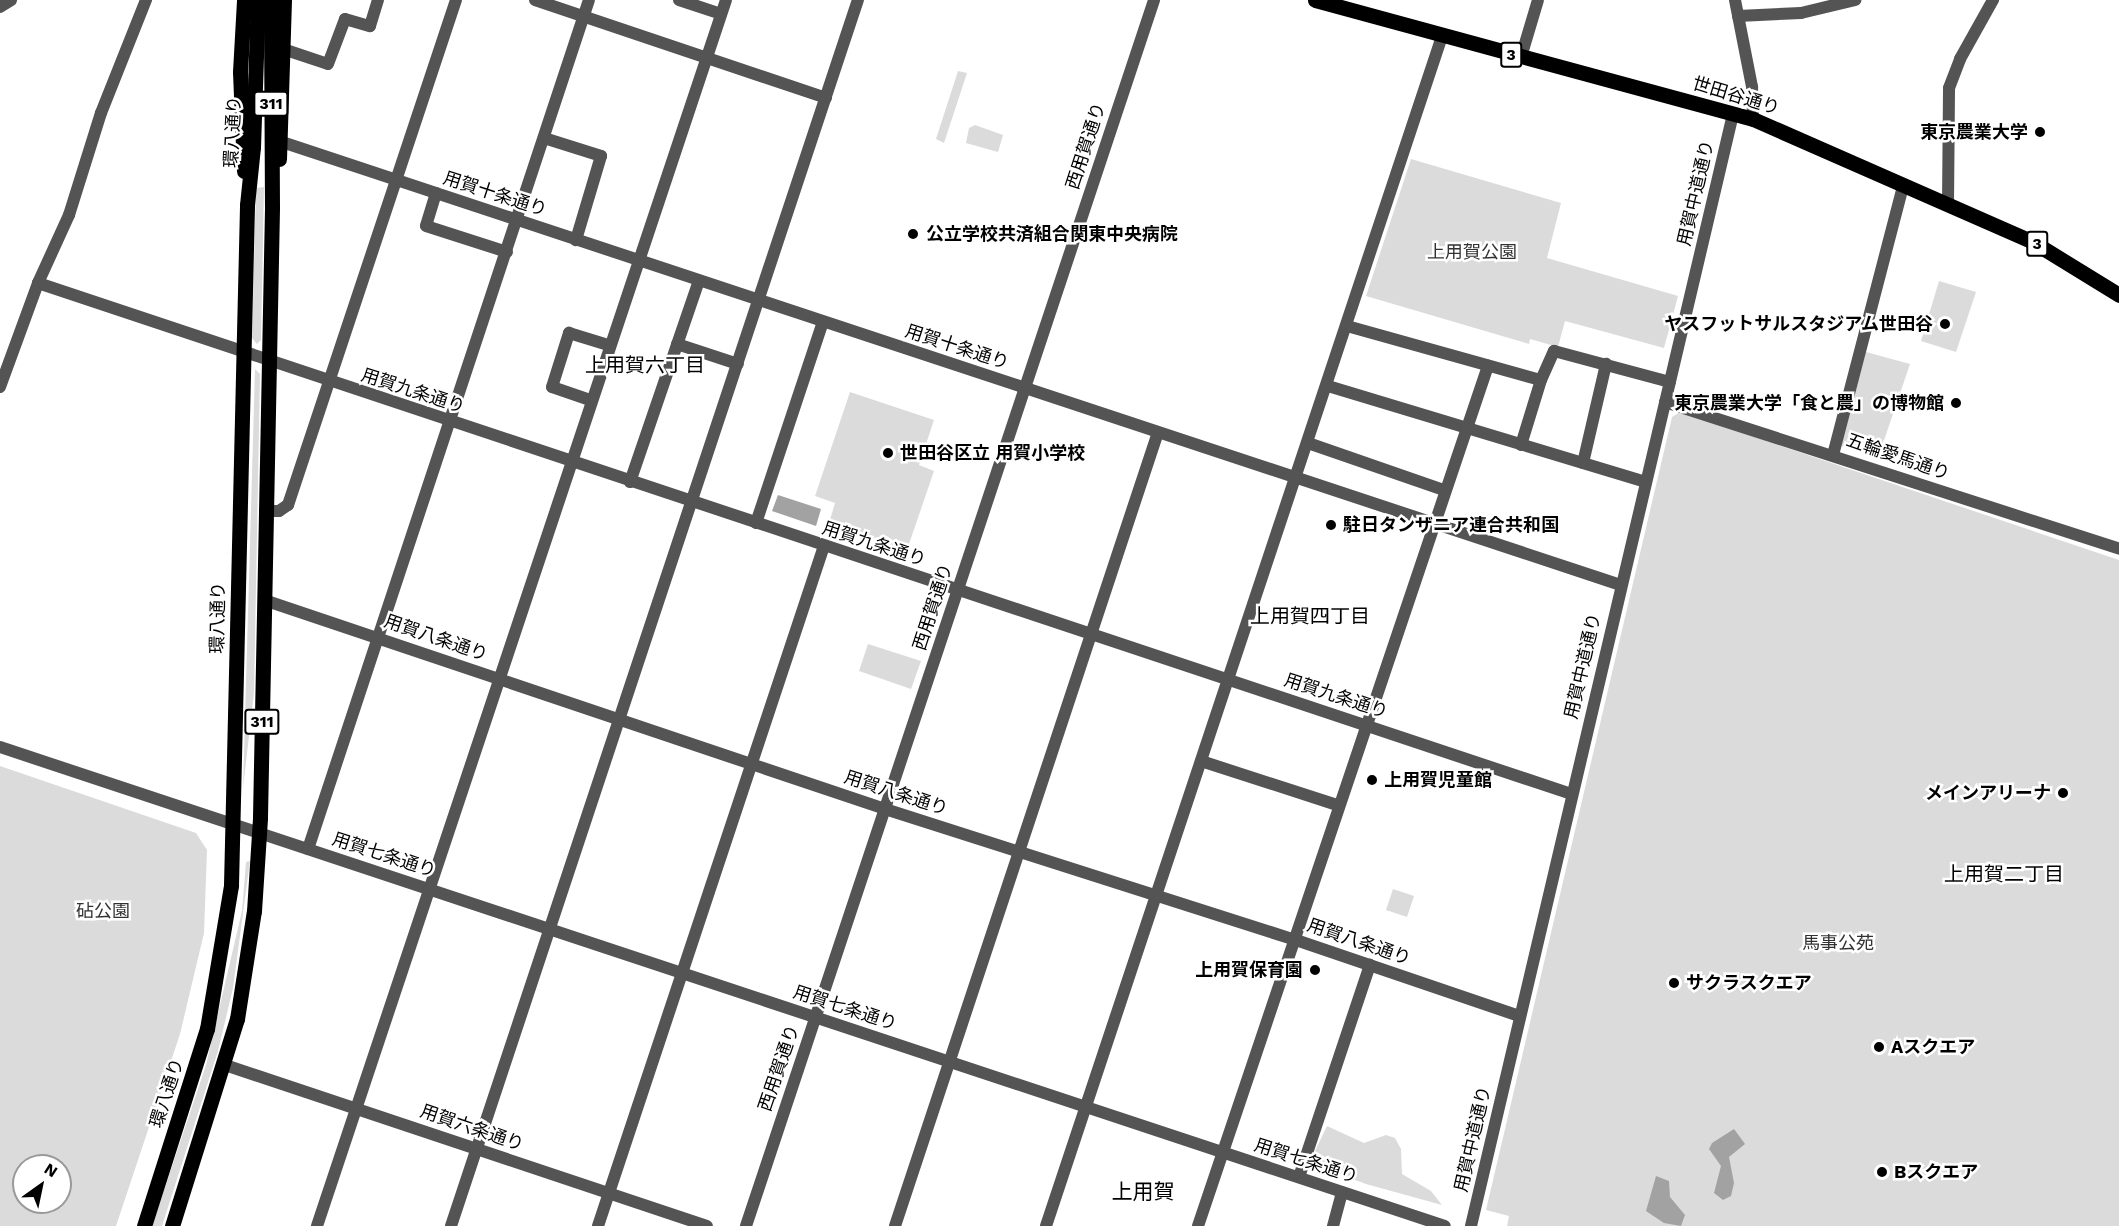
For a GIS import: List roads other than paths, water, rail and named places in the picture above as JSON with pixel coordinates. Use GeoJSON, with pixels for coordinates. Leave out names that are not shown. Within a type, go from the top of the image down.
{"type":"FeatureCollection","features":[{"type":"Feature","properties":{"kind":"main road"},"geometry":{"type":"LineString","coordinates":[[244,0],[240,72],[247,205]]}},
{"type":"Feature","properties":{"kind":"main road","name":"環八通り"},"geometry":{"type":"LineString","coordinates":[[144,1226],[209,1019],[226,930],[234,825],[247,205],[253,147],[258,0]]}},
{"type":"Feature","properties":{"kind":"main road","name":"環八通り"},"geometry":{"type":"LineString","coordinates":[[172,1226],[225,1065],[247,969],[260,833],[272,207],[271,0]]}},
{"type":"Feature","properties":{"kind":"main road"},"geometry":{"type":"LineString","coordinates":[[272,207],[282,142],[284,0]]}},
{"type":"Feature","properties":{"kind":"main road","name":"世田谷通り"},"geometry":{"type":"LineString","coordinates":[[1324,1],[1442,36],[1753,119],[1903,187],[2042,246],[2119,295]]}},
{"type":"Feature","properties":{"kind":"street"},"geometry":{"type":"LineString","coordinates":[[0,7],[11,0]]}},
{"type":"Feature","properties":{"kind":"street"},"geometry":{"type":"LineString","coordinates":[[0,387],[38,283],[69,215],[101,113],[146,0]]}},
{"type":"Feature","properties":{"kind":"street"},"geometry":{"type":"LineString","coordinates":[[283,49],[328,64],[345,19],[370,26],[378,0]]}},
{"type":"Feature","properties":{"kind":"street"},"geometry":{"type":"LineString","coordinates":[[265,511],[279,511],[288,505],[456,0]]}},
{"type":"Feature","properties":{"kind":"street"},"geometry":{"type":"LineString","coordinates":[[535,0],[826,98]]}},
{"type":"Feature","properties":{"kind":"street"},"geometry":{"type":"LineString","coordinates":[[308,849],[589,0]]}},
{"type":"Feature","properties":{"kind":"street"},"geometry":{"type":"LineString","coordinates":[[679,0],[721,14]]}},
{"type":"Feature","properties":{"kind":"street"},"geometry":{"type":"LineString","coordinates":[[317,1226],[636,260],[726,0]]}},
{"type":"Feature","properties":{"kind":"street"},"geometry":{"type":"LineString","coordinates":[[452,1226],[858,0]]}},
{"type":"Feature","properties":{"kind":"street","name":"西用賀通り"},"geometry":{"type":"LineString","coordinates":[[746,1226],[1154,0]]}},
{"type":"Feature","properties":{"kind":"street"},"geometry":{"type":"LineString","coordinates":[[1521,57],[1538,0]]}},
{"type":"Feature","properties":{"kind":"street"},"geometry":{"type":"LineString","coordinates":[[1735,0],[1752,87],[1753,119]]}},
{"type":"Feature","properties":{"kind":"street"},"geometry":{"type":"LineString","coordinates":[[1738,15],[1801,13],[1855,0]]}},
{"type":"Feature","properties":{"kind":"street"},"geometry":{"type":"LineString","coordinates":[[1948,205],[1949,88],[1960,59],[1993,0]]}},
{"type":"Feature","properties":{"kind":"street"},"geometry":{"type":"LineString","coordinates":[[1047,1226],[1328,386],[1442,36]]}},
{"type":"Feature","properties":{"kind":"street","name":"用賀中道通り"},"geometry":{"type":"LineString","coordinates":[[1471,1226],[1733,114]]}},
{"type":"Feature","properties":{"kind":"street"},"geometry":{"type":"LineString","coordinates":[[544,138],[601,156],[576,240]]}},
{"type":"Feature","properties":{"kind":"street","name":"用賀十条通り"},"geometry":{"type":"LineString","coordinates":[[282,142],[1024,388],[1157,435],[1296,477],[1431,525],[1621,585]]}},
{"type":"Feature","properties":{"kind":"street"},"geometry":{"type":"LineString","coordinates":[[1833,455],[1903,187]]}},
{"type":"Feature","properties":{"kind":"street"},"geometry":{"type":"LineString","coordinates":[[436,194],[426,226],[507,252]]}},
{"type":"Feature","properties":{"kind":"street"},"geometry":{"type":"LineString","coordinates":[[630,482],[699,281]]}},
{"type":"Feature","properties":{"kind":"street","name":"用賀九条通り"},"geometry":{"type":"LineString","coordinates":[[38,283],[957,590],[1090,637],[1365,724],[1571,794]]}},
{"type":"Feature","properties":{"kind":"street"},"geometry":{"type":"LineString","coordinates":[[756,523],[823,322]]}},
{"type":"Feature","properties":{"kind":"street"},"geometry":{"type":"LineString","coordinates":[[1347,326],[1541,380]]}},
{"type":"Feature","properties":{"kind":"street"},"geometry":{"type":"LineString","coordinates":[[590,400],[552,387],[569,333],[608,345]]}},
{"type":"Feature","properties":{"kind":"street"},"geometry":{"type":"LineString","coordinates":[[677,344],[738,364]]}},
{"type":"Feature","properties":{"kind":"street"},"geometry":{"type":"LineString","coordinates":[[1521,445],[1541,380],[1554,351],[1670,382]]}},
{"type":"Feature","properties":{"kind":"street"},"geometry":{"type":"LineString","coordinates":[[1582,463],[1606,364]]}},
{"type":"Feature","properties":{"kind":"street"},"geometry":{"type":"LineString","coordinates":[[1198,1226],[1431,525],[1488,366]]}},
{"type":"Feature","properties":{"kind":"street"},"geometry":{"type":"LineString","coordinates":[[1328,386],[1646,482]]}},
{"type":"Feature","properties":{"kind":"street","name":"五輪愛馬通り"},"geometry":{"type":"LineString","coordinates":[[1665,402],[2119,549]]}},
{"type":"Feature","properties":{"kind":"street"},"geometry":{"type":"LineString","coordinates":[[895,1226],[1157,435]]}},
{"type":"Feature","properties":{"kind":"street"},"geometry":{"type":"LineString","coordinates":[[1308,443],[1444,490]]}},
{"type":"Feature","properties":{"kind":"street"},"geometry":{"type":"LineString","coordinates":[[598,1226],[824,546]]}},
{"type":"Feature","properties":{"kind":"street","name":"用賀八条通り"},"geometry":{"type":"LineString","coordinates":[[264,600],[885,809],[1020,850],[1520,1016]]}},
{"type":"Feature","properties":{"kind":"street","name":"用賀七条通り"},"geometry":{"type":"LineString","coordinates":[[0,747],[1444,1226]]}},
{"type":"Feature","properties":{"kind":"street"},"geometry":{"type":"LineString","coordinates":[[1201,761],[1337,805]]}},
{"type":"Feature","properties":{"kind":"street"},"geometry":{"type":"LineString","coordinates":[[1299,1178],[1370,965]]}},
{"type":"Feature","properties":{"kind":"street","name":"用賀六条通り"},"geometry":{"type":"LineString","coordinates":[[225,1065],[608,1195],[707,1226]]}},
{"type":"Feature","properties":{"kind":"street"},"geometry":{"type":"LineString","coordinates":[[1333,1226],[1342,1192]]}},
{"type":"Feature","properties":{"kind":"place","name":"東京農業大学"},"geometry":{"type":"Point","coordinates":[2040,132]}},
{"type":"Feature","properties":{"kind":"place","name":"公立学校共済組合関東中央病院"},"geometry":{"type":"Point","coordinates":[913,234]}},
{"type":"Feature","properties":{"kind":"place","name":"ヤスフットサルスタジアム世田谷"},"geometry":{"type":"Point","coordinates":[1945,324]}},
{"type":"Feature","properties":{"kind":"place","name":"東京農業大学「食と農」の博物館"},"geometry":{"type":"Point","coordinates":[1956,403]}},
{"type":"Feature","properties":{"kind":"place","name":"世田谷区立 用賀小学校"},"geometry":{"type":"Point","coordinates":[888,453]}},
{"type":"Feature","properties":{"kind":"place","name":"駐日タンザニア連合共和国"},"geometry":{"type":"Point","coordinates":[1331,525]}},
{"type":"Feature","properties":{"kind":"place","name":"上用賀児童館"},"geometry":{"type":"Point","coordinates":[1372,780]}},
{"type":"Feature","properties":{"kind":"place","name":"メインアリーナ"},"geometry":{"type":"Point","coordinates":[2063,793]}},
{"type":"Feature","properties":{"kind":"place","name":"上用賀保育園"},"geometry":{"type":"Point","coordinates":[1315,970]}},
{"type":"Feature","properties":{"kind":"place","name":"サクラスクエア"},"geometry":{"type":"Point","coordinates":[1674,983]}},
{"type":"Feature","properties":{"kind":"place","name":"Aスクエア"},"geometry":{"type":"Point","coordinates":[1879,1047]}},
{"type":"Feature","properties":{"kind":"place","name":"Bスクエア"},"geometry":{"type":"Point","coordinates":[1882,1172]}},
{"type":"Feature","properties":{"kind":"district","name":"上用賀六丁目"},"geometry":{"type":"Point","coordinates":[645,365]}},
{"type":"Feature","properties":{"kind":"district","name":"上用賀四丁目"},"geometry":{"type":"Point","coordinates":[1310,616]}},
{"type":"Feature","properties":{"kind":"district","name":"上用賀二丁目"},"geometry":{"type":"Point","coordinates":[2004,874]}},
{"type":"Feature","properties":{"kind":"district","name":"上用賀"},"geometry":{"type":"Point","coordinates":[1143,1192]}},
{"type":"Feature","properties":{"kind":"park label","name":"上用賀公園"},"geometry":{"type":"Point","coordinates":[1472,252]}},
{"type":"Feature","properties":{"kind":"park label","name":"砧公園"},"geometry":{"type":"Point","coordinates":[103,911]}},
{"type":"Feature","properties":{"kind":"park label","name":"馬事公苑"},"geometry":{"type":"Point","coordinates":[1838,943]}}]}
